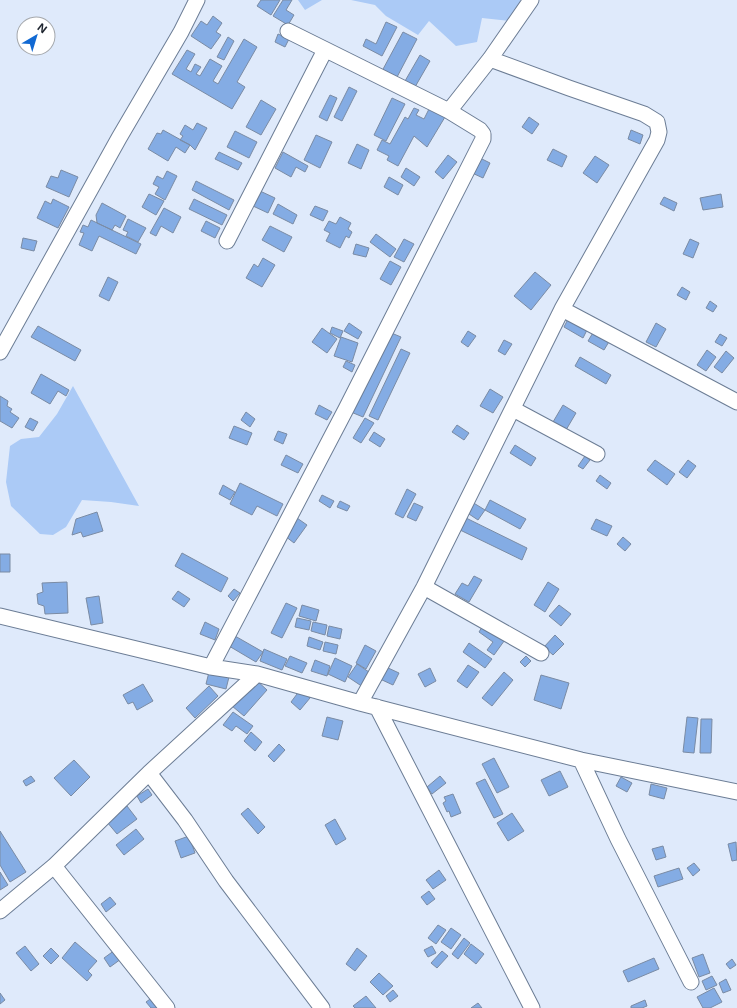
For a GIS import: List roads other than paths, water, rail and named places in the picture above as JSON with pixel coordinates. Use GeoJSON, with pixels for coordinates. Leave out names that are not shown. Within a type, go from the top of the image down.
{"type":"FeatureCollection","features":[{"type":"Feature","properties":{"kind":"street"},"geometry":{"type":"LineString","coordinates":[[0,352],[119,138],[181,32],[197,0]]}},
{"type":"Feature","properties":{"kind":"street"},"geometry":{"type":"LineString","coordinates":[[449,111],[490,59],[531,0]]}},
{"type":"Feature","properties":{"kind":"street"},"geometry":{"type":"LineString","coordinates":[[211,667],[346,409],[481,144],[483,134],[480,130],[449,111],[288,31]]}},
{"type":"Feature","properties":{"kind":"street"},"geometry":{"type":"LineString","coordinates":[[227,242],[325,50]]}},
{"type":"Feature","properties":{"kind":"street"},"geometry":{"type":"LineString","coordinates":[[360,703],[424,588],[562,309],[657,140],[659,132],[657,122],[644,114],[490,59]]}},
{"type":"Feature","properties":{"kind":"street"},"geometry":{"type":"LineString","coordinates":[[562,309],[737,402]]}},
{"type":"Feature","properties":{"kind":"street"},"geometry":{"type":"LineString","coordinates":[[513,409],[597,454]]}},
{"type":"Feature","properties":{"kind":"street"},"geometry":{"type":"LineString","coordinates":[[424,588],[541,653]]}},
{"type":"Feature","properties":{"kind":"street"},"geometry":{"type":"LineString","coordinates":[[0,616],[211,667],[257,674],[360,703],[581,760],[737,792]]}},
{"type":"Feature","properties":{"kind":"street"},"geometry":{"type":"LineString","coordinates":[[0,911],[54,866],[149,773],[257,674]]}},
{"type":"Feature","properties":{"kind":"street"},"geometry":{"type":"LineString","coordinates":[[377,707],[532,1008]]}},
{"type":"Feature","properties":{"kind":"street"},"geometry":{"type":"LineString","coordinates":[[581,760],[618,839],[691,982]]}},
{"type":"Feature","properties":{"kind":"street"},"geometry":{"type":"LineString","coordinates":[[149,773],[185,820],[226,881],[322,1008]]}},
{"type":"Feature","properties":{"kind":"street"},"geometry":{"type":"LineString","coordinates":[[54,866],[167,1008]]}}]}
